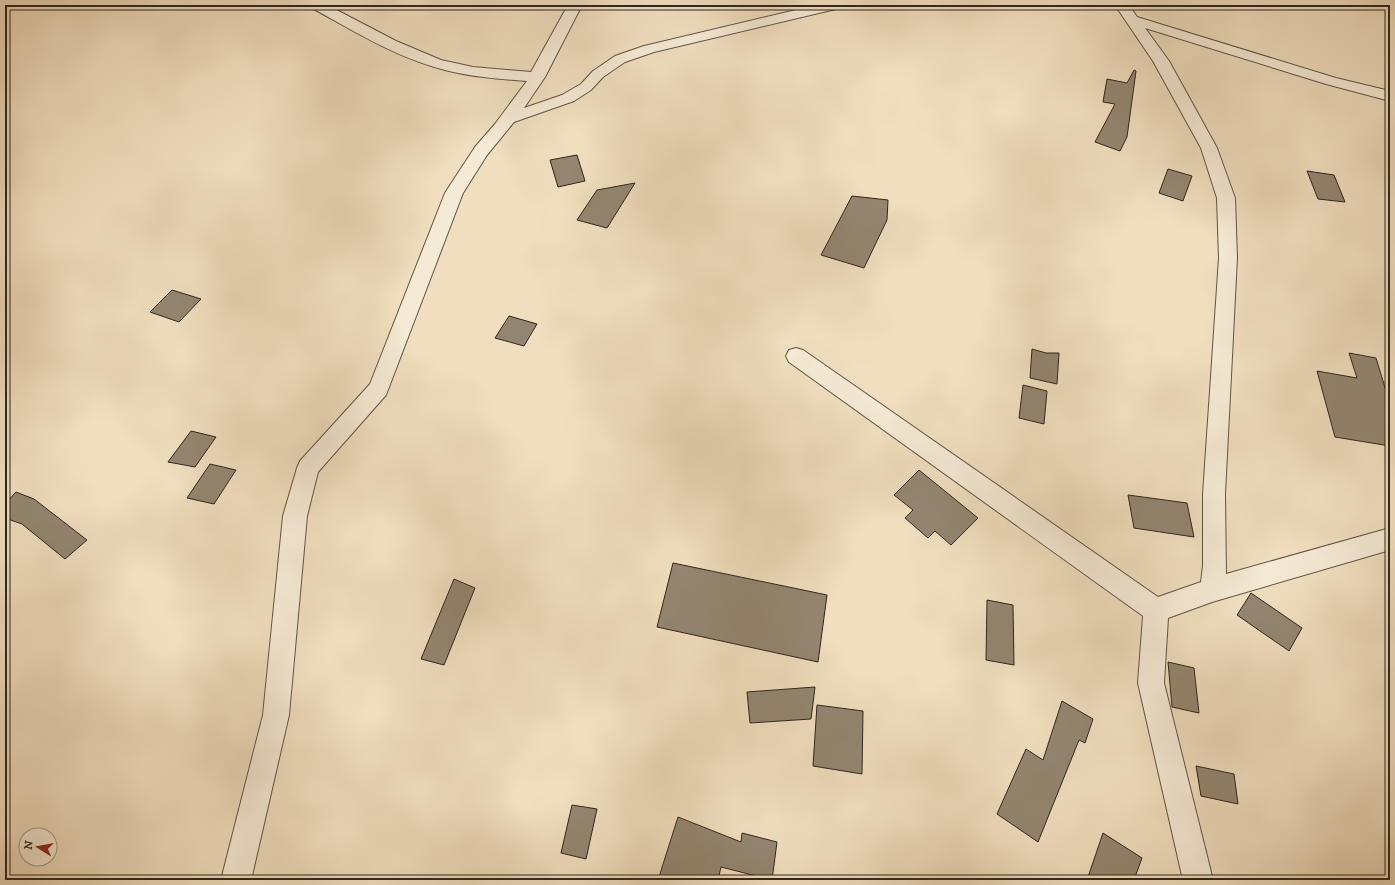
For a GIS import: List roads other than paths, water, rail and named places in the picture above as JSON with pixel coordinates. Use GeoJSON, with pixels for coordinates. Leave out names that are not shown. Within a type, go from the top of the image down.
{"type":"FeatureCollection","features":[{"type":"Feature","properties":{"kind":"street"},"geometry":{"type":"LineString","coordinates":[[317,5],[389,43],[436,63],[465,70],[536,77]]}},
{"type":"Feature","properties":{"kind":"street"},"geometry":{"type":"LineString","coordinates":[[236,880],[276,715],[295,516],[308,468],[379,389],[454,193],[481,151],[514,110],[536,77],[575,5]]}},
{"type":"Feature","properties":{"kind":"street"},"geometry":{"type":"LineString","coordinates":[[514,110],[568,98],[586,87],[598,74],[620,59],[649,49],[835,5]]}},
{"type":"Feature","properties":{"kind":"street"},"geometry":{"type":"LineString","coordinates":[[1122,5],[1134,20],[1161,61],[1209,148],[1226,198],[1228,258],[1214,494],[1214,566],[1212,590]]}},
{"type":"Feature","properties":{"kind":"street"},"geometry":{"type":"LineString","coordinates":[[1134,20],[1331,81],[1390,96]]}},
{"type":"Feature","properties":{"kind":"street"},"geometry":{"type":"LineString","coordinates":[[494,74],[508,87],[514,110]]}},
{"type":"Feature","properties":{"kind":"street"},"geometry":{"type":"LineString","coordinates":[[796,356],[1156,610]]}},
{"type":"Feature","properties":{"kind":"street"},"geometry":{"type":"LineString","coordinates":[[1156,610],[1212,590],[1390,539]]}},
{"type":"Feature","properties":{"kind":"street"},"geometry":{"type":"LineString","coordinates":[[1156,610],[1152,683],[1198,880]]}}]}
